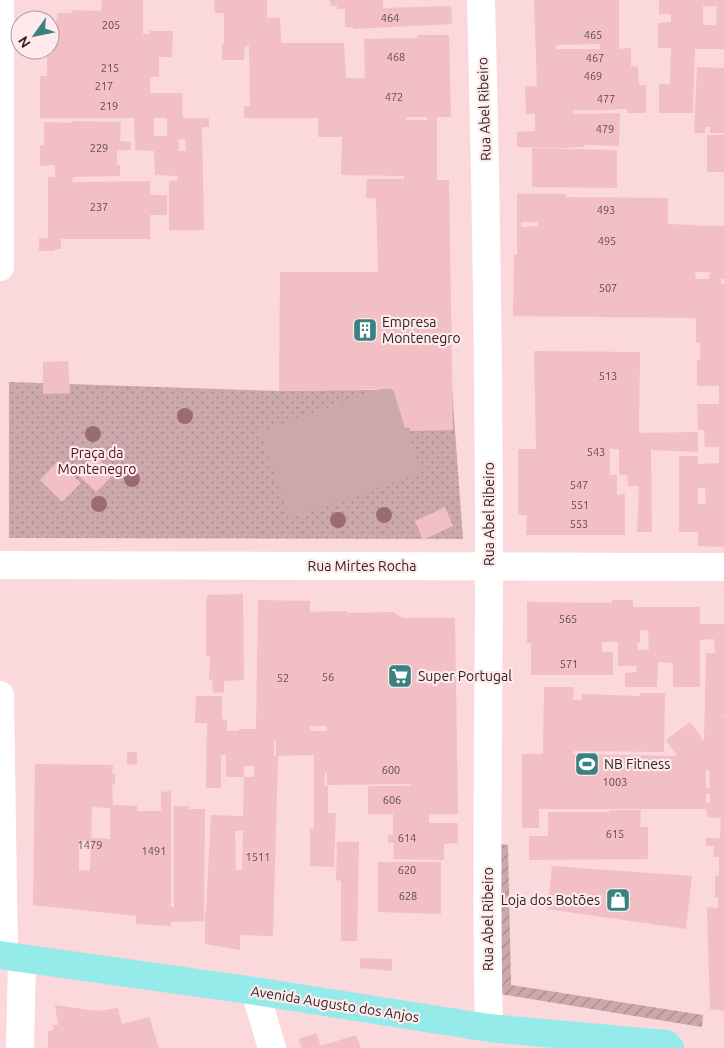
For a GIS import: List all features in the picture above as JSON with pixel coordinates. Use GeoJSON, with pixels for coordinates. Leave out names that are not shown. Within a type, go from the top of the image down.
{"type":"FeatureCollection","features":[{"type":"Feature","properties":{"kind":"main road","name":"Avenida Augusto dos Anjos"},"geometry":{"type":"LineString","coordinates":[[8,957],[255,990],[489,1028],[666,1044],[670,1048]]}},
{"type":"Feature","properties":{"kind":"street"},"geometry":{"type":"LineString","coordinates":[[0,0],[0,267]]}},
{"type":"Feature","properties":{"kind":"street","name":"Rua Abel Ribeiro"},"geometry":{"type":"LineString","coordinates":[[481,0],[488,245],[487,954],[489,1028]]}},
{"type":"Feature","properties":{"kind":"street","name":"Rua Mirtes Rocha"},"geometry":{"type":"LineString","coordinates":[[0,565],[724,567]]}},
{"type":"Feature","properties":{"kind":"street"},"geometry":{"type":"LineString","coordinates":[[0,695],[8,957],[20,1048]]}},
{"type":"Feature","properties":{"kind":"street"},"geometry":{"type":"LineString","coordinates":[[255,990],[272,1048]]}},
{"type":"Feature","properties":{"kind":"green space","name":"Praça da Montenegro"},"geometry":{"type":"Polygon","coordinates":[[[9,382],[279,391],[452,389],[463,539],[9,538],[9,382]]]}},
{"type":"Feature","properties":{"kind":"green space"},"geometry":{"type":"Polygon","coordinates":[[[391,385],[422,472],[291,518],[260,432],[391,385]]]}},
{"type":"Feature","properties":{"kind":"green space"},"geometry":{"type":"Polygon","coordinates":[[[498,844],[508,845],[511,985],[703,1015],[702,1027],[500,994],[498,844]]]}},
{"type":"Feature","properties":{"kind":"building"},"geometry":{"type":"Polygon","coordinates":[[[102,0],[143,0],[143,34],[150,34],[149,31],[173,31],[172,57],[159,57],[159,77],[150,77],[150,93],[182,93],[183,118],[209,118],[209,127],[202,127],[204,230],[169,230],[169,181],[177,180],[178,176],[155,175],[154,151],[135,150],[134,118],[40,118],[40,76],[47,76],[47,60],[60,60],[60,13],[72,13],[71,10],[101,11],[102,0]],[[154,118],[154,136],[167,136],[167,118],[154,118]],[[185,139],[178,140],[179,151],[186,151],[185,139]]]}},
{"type":"Feature","properties":{"kind":"building"},"geometry":{"type":"Polygon","coordinates":[[[214,0],[267,0],[267,18],[280,18],[281,43],[344,43],[346,78],[365,78],[364,39],[417,38],[417,35],[449,35],[451,117],[437,117],[437,180],[449,180],[453,430],[410,431],[410,428],[405,428],[393,389],[279,391],[280,272],[378,272],[376,198],[366,198],[367,179],[404,179],[404,176],[341,175],[342,137],[318,137],[318,118],[244,118],[244,106],[250,106],[249,46],[245,46],[244,60],[222,60],[224,13],[215,13],[214,0]],[[406,117],[406,120],[427,120],[427,117],[406,117]]]}},
{"type":"Feature","properties":{"kind":"building"},"geometry":{"type":"Polygon","coordinates":[[[330,0],[383,0],[383,8],[451,6],[452,24],[353,29],[353,27],[345,27],[345,9],[337,9],[337,6],[331,6],[330,0]]]}},
{"type":"Feature","properties":{"kind":"building"},"geometry":{"type":"Polygon","coordinates":[[[534,0],[619,0],[619,49],[631,48],[631,66],[638,67],[639,85],[646,85],[646,113],[627,113],[627,109],[614,109],[573,110],[573,114],[620,113],[619,146],[517,147],[517,132],[535,131],[535,114],[526,114],[525,86],[537,86],[534,0]],[[600,44],[556,45],[556,49],[600,49],[600,44]]]}},
{"type":"Feature","properties":{"kind":"building"},"geometry":{"type":"Polygon","coordinates":[[[659,0],[724,0],[724,49],[695,49],[693,113],[659,113],[659,84],[670,84],[671,48],[658,48],[658,23],[671,22],[671,14],[659,14],[659,0]],[[703,6],[703,25],[716,25],[717,6],[703,6]]]}},
{"type":"Feature","properties":{"kind":"building"},"geometry":{"type":"Polygon","coordinates":[[[697,67],[724,68],[724,133],[710,133],[710,127],[705,127],[705,133],[694,133],[697,67]]]}},
{"type":"Feature","properties":{"kind":"building"},"geometry":{"type":"Polygon","coordinates":[[[72,121],[121,122],[120,141],[131,142],[131,150],[117,150],[117,165],[120,165],[120,176],[73,177],[72,182],[150,181],[150,195],[167,195],[167,215],[150,215],[150,239],[61,239],[61,249],[39,251],[39,238],[48,238],[48,177],[55,177],[55,165],[40,166],[40,145],[44,145],[44,122],[72,123],[72,121]]]}},
{"type":"Feature","properties":{"kind":"building"},"geometry":{"type":"Polygon","coordinates":[[[707,135],[724,135],[724,172],[707,172],[707,135]]]}},
{"type":"Feature","properties":{"kind":"building"},"geometry":{"type":"Polygon","coordinates":[[[532,148],[617,150],[617,188],[532,187],[532,148]]]}},
{"type":"Feature","properties":{"kind":"building"},"geometry":{"type":"Polygon","coordinates":[[[517,194],[566,194],[565,197],[668,198],[668,224],[724,226],[724,279],[721,279],[721,284],[724,284],[724,547],[698,546],[698,532],[679,532],[679,456],[698,456],[698,464],[719,463],[719,447],[705,447],[704,430],[698,430],[697,404],[719,404],[719,386],[697,386],[697,360],[700,360],[700,343],[696,343],[696,318],[513,316],[514,255],[517,255],[517,194]],[[521,222],[521,227],[537,226],[538,222],[521,222]],[[695,272],[696,279],[709,279],[710,272],[695,272]],[[698,488],[698,504],[706,504],[705,488],[698,488]]]}},
{"type":"Feature","properties":{"kind":"building"},"geometry":{"type":"Polygon","coordinates":[[[534,351],[640,352],[639,433],[698,432],[698,452],[651,450],[652,532],[637,532],[639,486],[628,486],[627,475],[619,475],[619,449],[610,449],[610,475],[617,475],[617,495],[625,494],[625,535],[526,535],[527,515],[518,515],[518,449],[536,449],[534,351]]]}},
{"type":"Feature","properties":{"kind":"building"},"geometry":{"type":"Polygon","coordinates":[[[68,361],[70,393],[43,394],[43,362],[68,361]]]}},
{"type":"Feature","properties":{"kind":"building"},"geometry":{"type":"Polygon","coordinates":[[[95,455],[114,474],[96,492],[77,474],[95,455]]]}},
{"type":"Feature","properties":{"kind":"building"},"geometry":{"type":"Polygon","coordinates":[[[58,461],[81,483],[62,502],[40,480],[58,461]]]}},
{"type":"Feature","properties":{"kind":"building"},"geometry":{"type":"Polygon","coordinates":[[[445,507],[453,526],[423,540],[415,521],[445,507]]]}},
{"type":"Feature","properties":{"kind":"building"},"geometry":{"type":"Polygon","coordinates":[[[243,594],[244,680],[224,681],[224,692],[213,693],[212,680],[209,680],[210,656],[206,656],[206,600],[208,595],[243,594]]]}},
{"type":"Feature","properties":{"kind":"building"},"geometry":{"type":"Polygon","coordinates":[[[258,600],[310,601],[310,612],[393,612],[403,618],[455,618],[458,814],[429,814],[429,823],[458,823],[458,843],[444,844],[444,860],[393,859],[394,843],[388,843],[388,835],[393,835],[393,814],[368,814],[368,786],[411,786],[411,784],[327,785],[327,773],[325,773],[324,786],[328,786],[328,813],[336,813],[334,867],[310,866],[310,828],[314,829],[314,755],[276,756],[278,756],[273,936],[240,935],[240,950],[205,944],[205,911],[211,815],[243,816],[244,777],[226,777],[226,755],[221,755],[221,788],[206,788],[207,723],[195,723],[196,696],[222,696],[222,719],[227,720],[227,731],[256,729],[258,600]],[[310,726],[310,731],[326,731],[327,726],[310,726]],[[274,741],[274,756],[276,756],[276,741],[274,741]],[[244,766],[244,777],[254,777],[254,766],[244,766]],[[235,831],[236,870],[242,870],[243,831],[235,831]]]}},
{"type":"Feature","properties":{"kind":"building"},"geometry":{"type":"Polygon","coordinates":[[[612,600],[633,600],[633,607],[700,607],[700,624],[724,624],[724,716],[716,716],[724,717],[724,1011],[710,1009],[707,907],[718,908],[718,897],[715,897],[715,875],[719,876],[719,857],[713,857],[714,846],[706,846],[706,838],[720,838],[721,818],[707,817],[706,809],[539,809],[539,828],[522,828],[522,754],[543,754],[544,687],[574,687],[573,700],[582,700],[582,694],[640,696],[640,693],[665,693],[664,752],[574,751],[573,754],[677,756],[666,740],[690,722],[704,741],[706,653],[715,653],[714,639],[700,640],[700,687],[673,687],[673,663],[658,662],[657,687],[625,687],[625,673],[636,672],[637,666],[618,666],[618,642],[602,642],[602,652],[613,652],[613,675],[531,675],[531,643],[527,643],[527,602],[612,603],[612,600]],[[640,630],[640,643],[637,643],[638,650],[649,650],[648,630],[640,630]],[[706,770],[706,788],[710,788],[709,771],[706,770]],[[706,794],[706,803],[710,803],[710,794],[706,794]]]}},
{"type":"Feature","properties":{"kind":"building"},"geometry":{"type":"Polygon","coordinates":[[[127,752],[137,752],[137,764],[127,765],[127,752]]]}},
{"type":"Feature","properties":{"kind":"building"},"geometry":{"type":"Polygon","coordinates":[[[35,764],[113,765],[112,773],[115,773],[115,784],[112,783],[113,805],[137,806],[137,811],[161,811],[161,792],[171,791],[171,907],[174,907],[174,806],[189,806],[189,809],[205,809],[204,921],[171,922],[171,926],[136,924],[136,916],[33,905],[35,764]],[[92,807],[91,838],[110,839],[110,808],[92,807]],[[79,841],[79,870],[90,871],[91,841],[79,841]]]}},
{"type":"Feature","properties":{"kind":"building"},"geometry":{"type":"Polygon","coordinates":[[[609,810],[641,810],[640,827],[648,827],[648,859],[529,860],[529,836],[548,836],[548,812],[609,812],[609,810]]]}},
{"type":"Feature","properties":{"kind":"building"},"geometry":{"type":"Polygon","coordinates":[[[337,842],[359,842],[357,941],[341,941],[341,881],[336,880],[337,842]]]}},
{"type":"Feature","properties":{"kind":"building"},"geometry":{"type":"Polygon","coordinates":[[[378,862],[441,862],[441,914],[378,912],[378,862]]]}},
{"type":"Feature","properties":{"kind":"building","name":"Loja dos Botões"},"geometry":{"type":"Polygon","coordinates":[[[552,866],[692,876],[686,929],[547,909],[552,866]]]}},
{"type":"Feature","properties":{"kind":"building"},"geometry":{"type":"Polygon","coordinates":[[[360,958],[392,959],[392,971],[360,968],[360,958]]]}},
{"type":"Feature","properties":{"kind":"building"},"geometry":{"type":"Polygon","coordinates":[[[55,1005],[97,1011],[118,1008],[122,1024],[149,1017],[159,1048],[48,1048],[48,1031],[53,1030],[53,1025],[58,1025],[55,1005]]]}},
{"type":"Feature","properties":{"kind":"building"},"geometry":{"type":"Polygon","coordinates":[[[316,1033],[321,1046],[356,1035],[361,1048],[302,1048],[298,1039],[316,1033]]]}},
{"type":"Feature","properties":{"kind":"place","name":"Empresa Montenegro"},"geometry":{"type":"Point","coordinates":[365,330]}},
{"type":"Feature","properties":{"kind":"place","name":"Super Portugal"},"geometry":{"type":"Point","coordinates":[400,676]}},
{"type":"Feature","properties":{"kind":"place","name":"NB Fitness"},"geometry":{"type":"Point","coordinates":[587,764]}},
{"type":"Feature","properties":{"kind":"place","name":"Loja dos Botões"},"geometry":{"type":"Point","coordinates":[618,900]}}]}
